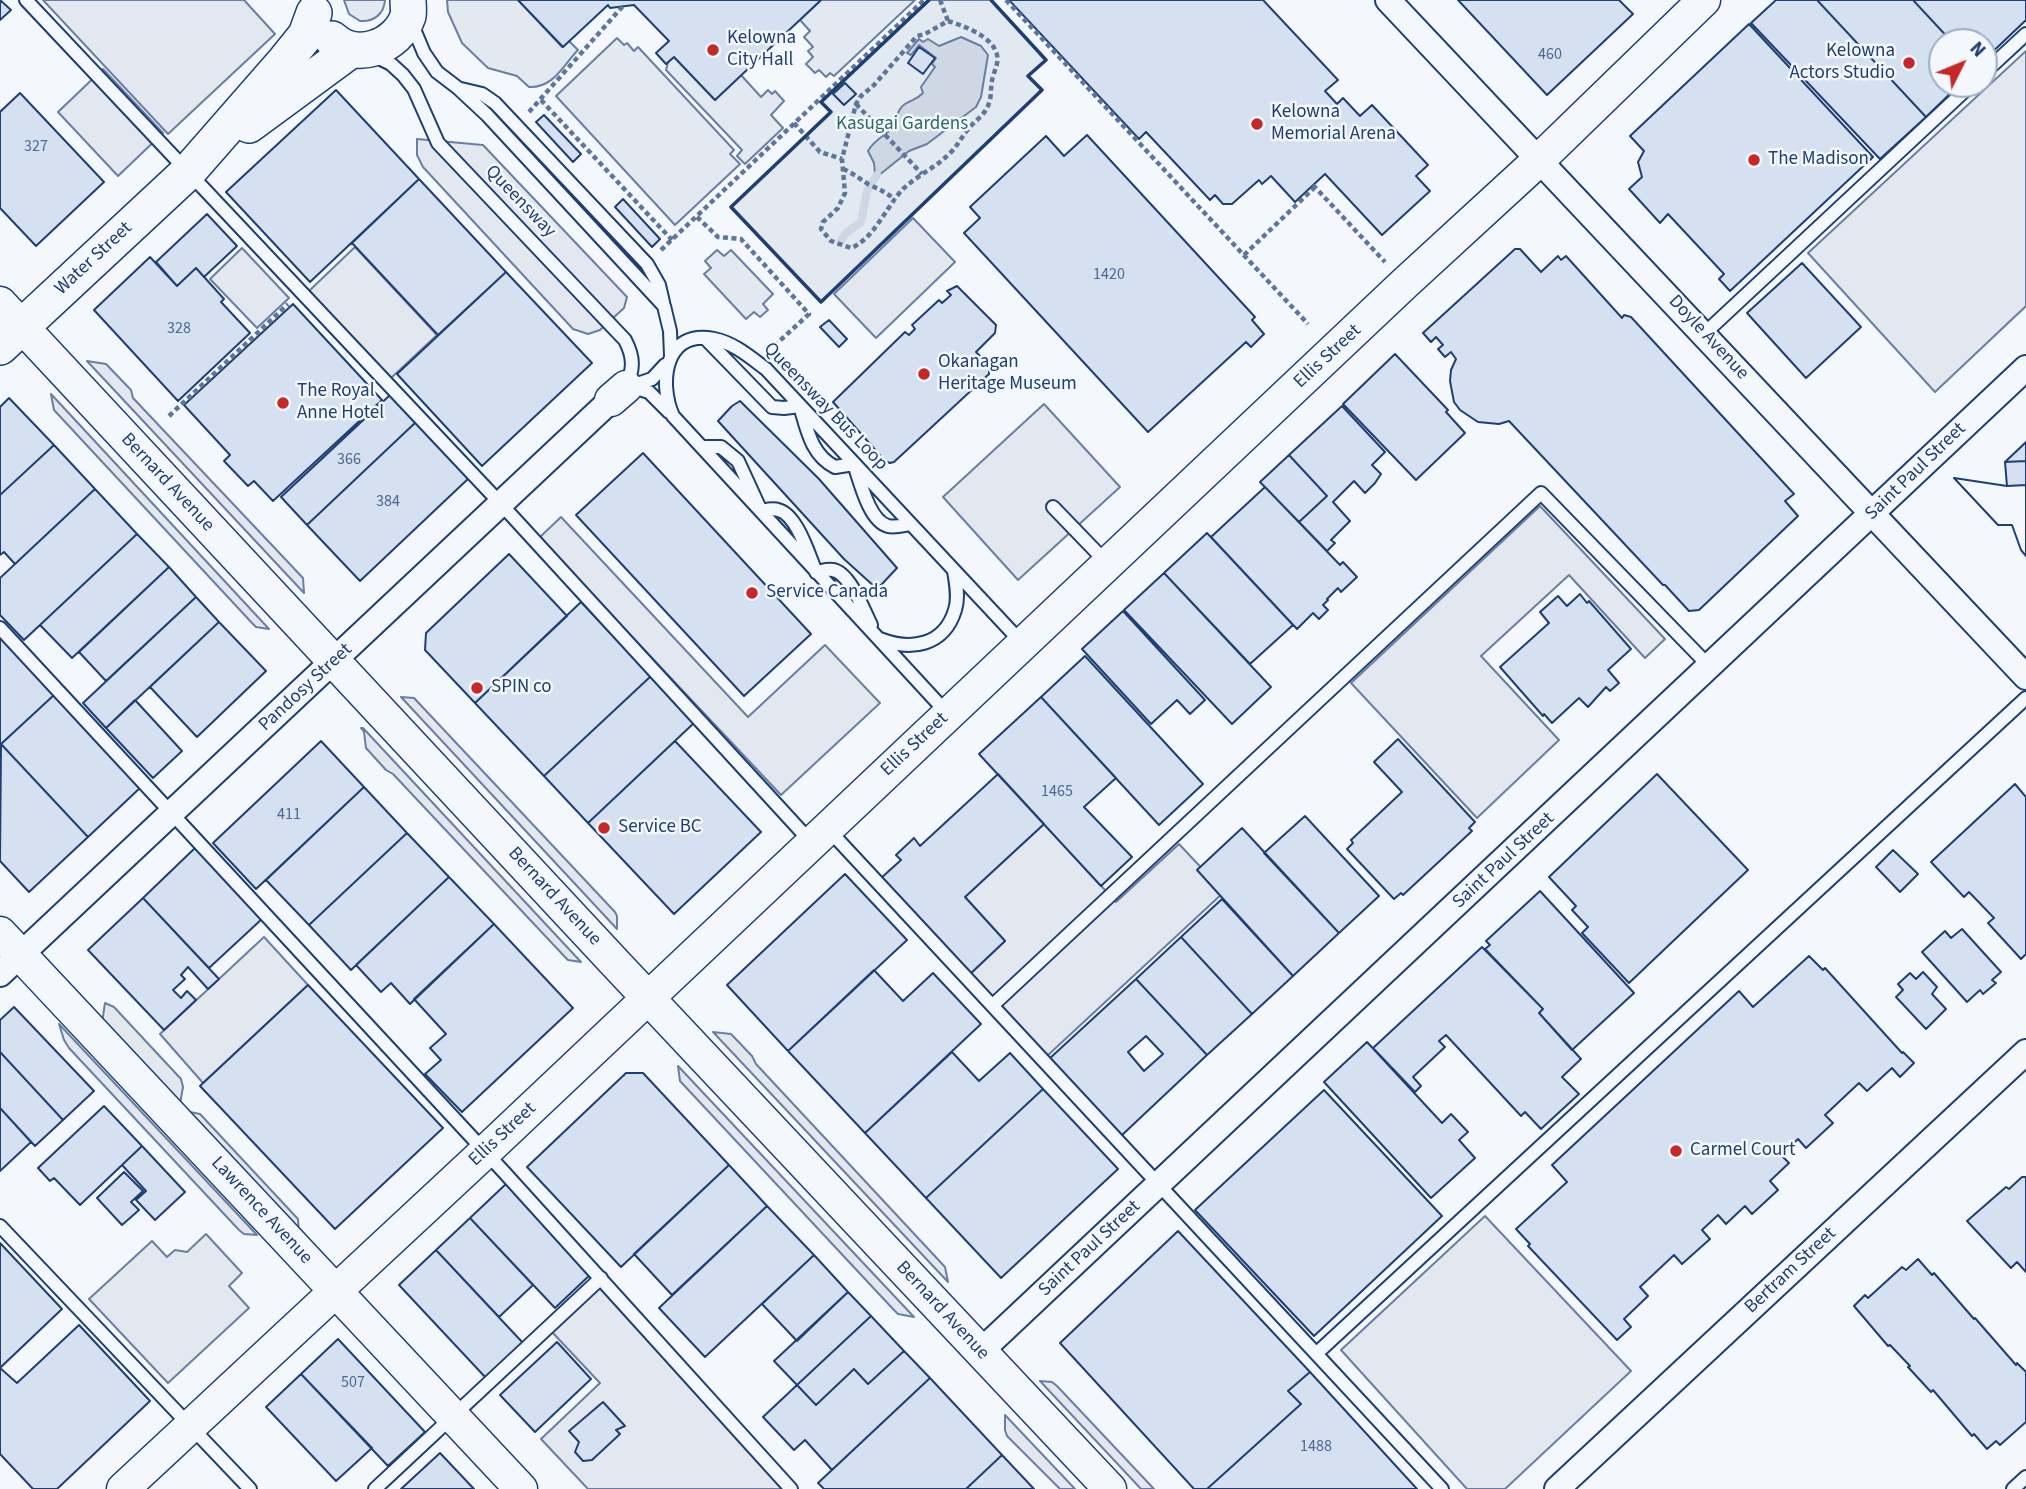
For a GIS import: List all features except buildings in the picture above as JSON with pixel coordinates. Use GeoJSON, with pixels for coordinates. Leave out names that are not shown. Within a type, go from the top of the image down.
{"type":"FeatureCollection","features":[{"type":"Feature","properties":{"kind":"main road","name":"Water Street"},"geometry":{"type":"LineString","coordinates":[[188,172],[306,35],[314,6]]}},
{"type":"Feature","properties":{"kind":"main road"},"geometry":{"type":"LineString","coordinates":[[314,6],[318,26],[338,45],[358,50]]}},
{"type":"Feature","properties":{"kind":"main road","name":"Water Street"},"geometry":{"type":"LineString","coordinates":[[7,325],[188,172],[358,50],[384,45],[399,32],[408,8]]}},
{"type":"Feature","properties":{"kind":"street","name":"Doyle Avenue"},"geometry":{"type":"LineString","coordinates":[[1388,0],[2026,677]]}},
{"type":"Feature","properties":{"kind":"street","name":"Ellis Street"},"geometry":{"type":"LineString","coordinates":[[123,1489],[1539,160],[1704,0]]}},
{"type":"Feature","properties":{"kind":"street","name":"Bernard Avenue"},"geometry":{"type":"LineString","coordinates":[[7,325],[334,661],[1110,1489]]}},
{"type":"Feature","properties":{"kind":"street","name":"Saint Paul Street"},"geometry":{"type":"LineString","coordinates":[[980,1352],[2026,368]]}},
{"type":"Feature","properties":{"kind":"street","name":"Pandosy Street"},"geometry":{"type":"LineString","coordinates":[[7,954],[172,813],[619,394]]}},
{"type":"Feature","properties":{"kind":"street","name":"Lawrence Avenue"},"geometry":{"type":"LineString","coordinates":[[7,954],[336,1291],[521,1489]]}},
{"type":"Feature","properties":{"kind":"street","name":"Bertram Street"},"geometry":{"type":"LineString","coordinates":[[1557,1489],[2026,1052]]}},
{"type":"Feature","properties":{"kind":"lane"},"geometry":{"type":"LineString","coordinates":[[26,0],[501,504],[819,835],[993,1005],[1442,1489]]}},
{"type":"Feature","properties":{"kind":"lane","name":"Queensway"},"geometry":{"type":"LineString","coordinates":[[408,8],[425,53],[437,72],[487,115],[664,306],[670,331],[671,356]]}},
{"type":"Feature","properties":{"kind":"lane"},"geometry":{"type":"LineString","coordinates":[[1998,60],[2026,34]]}},
{"type":"Feature","properties":{"kind":"lane","name":"Queensway"},"geometry":{"type":"LineString","coordinates":[[358,50],[391,65],[403,75],[414,89],[438,143],[625,340],[633,354],[633,365],[619,394]]}},
{"type":"Feature","properties":{"kind":"lane"},"geometry":{"type":"LineString","coordinates":[[1704,334],[1957,98]]}},
{"type":"Feature","properties":{"kind":"lane"},"geometry":{"type":"LineString","coordinates":[[619,394],[652,379],[682,344],[705,338],[772,407],[800,406],[811,442],[823,458],[835,467],[854,464],[870,509],[876,518],[889,526],[911,524]]}},
{"type":"Feature","properties":{"kind":"lane","name":"Queensway Bus Loop"},"geometry":{"type":"LineString","coordinates":[[705,338],[729,344],[748,354],[766,369],[1024,644]]}},
{"type":"Feature","properties":{"kind":"lane"},"geometry":{"type":"LineString","coordinates":[[671,356],[664,379],[665,394],[673,416]]}},
{"type":"Feature","properties":{"kind":"lane"},"geometry":{"type":"LineString","coordinates":[[619,394],[639,388],[649,392],[948,714]]}},
{"type":"Feature","properties":{"kind":"lane"},"geometry":{"type":"LineString","coordinates":[[993,1005],[1541,493],[1710,667]]}},
{"type":"Feature","properties":{"kind":"lane"},"geometry":{"type":"LineString","coordinates":[[1053,507],[1108,564]]}},
{"type":"Feature","properties":{"kind":"lane"},"geometry":{"type":"LineString","coordinates":[[877,638],[894,645],[911,646],[927,643],[941,635],[956,608],[954,571]]}},
{"type":"Feature","properties":{"kind":"lane"},"geometry":{"type":"LineString","coordinates":[[0,628],[601,1278],[791,1489]]}},
{"type":"Feature","properties":{"kind":"lane"},"geometry":{"type":"LineString","coordinates":[[1317,1353],[2026,698]]}},
{"type":"Feature","properties":{"kind":"lane"},"geometry":{"type":"LineString","coordinates":[[0,1226],[250,1489]]}},
{"type":"Feature","properties":{"kind":"lane"},"geometry":{"type":"LineString","coordinates":[[375,1489],[601,1278]]}},
{"type":"Feature","properties":{"kind":"lane"},"geometry":{"type":"LineString","coordinates":[[2013,1489],[2026,1477]]}},
{"type":"Feature","properties":{"kind":"path"},"geometry":{"type":"LineString","coordinates":[[656,254],[924,0]]}},
{"type":"Feature","properties":{"kind":"path"},"geometry":{"type":"LineString","coordinates":[[940,0],[948,21]]}},
{"type":"Feature","properties":{"kind":"path"},"geometry":{"type":"LineString","coordinates":[[1006,0],[1308,324]]}},
{"type":"Feature","properties":{"kind":"path"},"geometry":{"type":"LineString","coordinates":[[526,115],[623,6]]}},
{"type":"Feature","properties":{"kind":"path"},"geometry":{"type":"LineString","coordinates":[[948,21],[987,40],[997,52],[997,66],[989,103],[983,114],[954,149],[894,199],[872,232],[851,248],[831,241],[822,232],[822,225],[842,202],[846,185],[842,159],[856,104],[917,36],[948,21]]}},
{"type":"Feature","properties":{"kind":"path"},"geometry":{"type":"LineString","coordinates":[[541,100],[672,240]]}},
{"type":"Feature","properties":{"kind":"path"},"geometry":{"type":"LineString","coordinates":[[856,104],[922,174]]}},
{"type":"Feature","properties":{"kind":"path"},"geometry":{"type":"LineString","coordinates":[[794,123],[820,152],[842,159]]}},
{"type":"Feature","properties":{"kind":"path"},"geometry":{"type":"LineString","coordinates":[[843,169],[885,191],[894,199]]}},
{"type":"Feature","properties":{"kind":"path"},"geometry":{"type":"LineString","coordinates":[[1244,255],[1314,186],[1404,284]]}},
{"type":"Feature","properties":{"kind":"path"},"geometry":{"type":"LineString","coordinates":[[697,217],[718,237],[741,239],[809,313],[773,347]]}},
{"type":"Feature","properties":{"kind":"path"},"geometry":{"type":"LineString","coordinates":[[169,415],[301,291]]}},
{"type":"Feature","properties":{"kind":"green space"},"geometry":{"type":"Polygon","coordinates":[[[344,0],[385,0],[383,9],[377,16],[360,21],[349,14],[344,0]]]}},
{"type":"Feature","properties":{"kind":"green space"},"geometry":{"type":"Polygon","coordinates":[[[447,0],[518,0],[562,47],[569,41],[578,50],[552,80],[529,87],[517,76],[488,68],[462,43],[448,12],[447,0]]]}},
{"type":"Feature","properties":{"kind":"green space"},"geometry":{"type":"Polygon","coordinates":[[[821,0],[915,0],[834,76],[830,73],[826,77],[819,70],[815,73],[806,64],[813,57],[808,51],[813,47],[804,37],[810,31],[800,20],[821,0]]]}},
{"type":"Feature","properties":{"kind":"green space","name":"Kasugai Gardens"},"geometry":{"type":"Polygon","coordinates":[[[930,0],[991,0],[1046,60],[1028,76],[1042,90],[821,302],[731,207],[830,112],[821,102],[930,0]]]}},
{"type":"Feature","properties":{"kind":"green space"},"geometry":{"type":"Polygon","coordinates":[[[617,38],[624,45],[627,43],[634,51],[638,47],[734,150],[730,154],[740,164],[675,225],[556,96],[617,38]]]}},
{"type":"Feature","properties":{"kind":"green space"},"geometry":{"type":"Polygon","coordinates":[[[674,57],[715,100],[741,75],[761,97],[768,90],[772,94],[775,91],[784,101],[771,115],[783,128],[745,164],[737,156],[742,150],[666,70],[668,62],[674,57]]]}},
{"type":"Feature","properties":{"kind":"green space"},"geometry":{"type":"Polygon","coordinates":[[[717,250],[724,256],[731,250],[773,294],[763,304],[768,310],[760,317],[754,312],[746,319],[704,274],[711,268],[705,261],[717,250]]]}},
{"type":"Feature","properties":{"kind":"shaded area"},"geometry":{"type":"Polygon","coordinates":[[[43,0],[244,0],[275,34],[168,134],[43,0]]]}},
{"type":"Feature","properties":{"kind":"shaded area"},"geometry":{"type":"Polygon","coordinates":[[[961,37],[981,46],[988,55],[981,97],[976,107],[927,144],[909,151],[878,176],[868,151],[892,128],[902,106],[923,93],[921,87],[935,67],[932,64],[936,58],[919,45],[911,55],[907,53],[919,39],[923,42],[928,39],[939,46],[961,37]]]}},
{"type":"Feature","properties":{"kind":"shaded area"},"geometry":{"type":"Polygon","coordinates":[[[2026,51],[2026,306],[1935,392],[1808,253],[1975,98],[1998,98],[1998,77],[2026,51]]]}},
{"type":"Feature","properties":{"kind":"shaded area"},"geometry":{"type":"Polygon","coordinates":[[[103,69],[163,133],[118,176],[58,112],[103,69]]]}},
{"type":"Feature","properties":{"kind":"shaded area"},"geometry":{"type":"Polygon","coordinates":[[[417,139],[483,145],[627,297],[624,308],[600,330],[588,334],[573,329],[423,167],[417,155],[417,139]]]}},
{"type":"Feature","properties":{"kind":"shaded area"},"geometry":{"type":"Polygon","coordinates":[[[913,218],[955,262],[876,338],[834,294],[913,218]]]}},
{"type":"Feature","properties":{"kind":"shaded area"},"geometry":{"type":"Polygon","coordinates":[[[355,247],[437,335],[391,378],[309,291],[355,247]]]}},
{"type":"Feature","properties":{"kind":"shaded area"},"geometry":{"type":"Polygon","coordinates":[[[242,248],[289,298],[257,328],[210,279],[242,248]]]}},
{"type":"Feature","properties":{"kind":"shaded area"},"geometry":{"type":"Polygon","coordinates":[[[87,361],[106,364],[131,390],[133,398],[303,578],[304,593],[87,361]]]}},
{"type":"Feature","properties":{"kind":"shaded area"},"geometry":{"type":"Polygon","coordinates":[[[51,394],[269,629],[256,627],[252,623],[54,410],[51,394]]]}},
{"type":"Feature","properties":{"kind":"shaded area"},"geometry":{"type":"Polygon","coordinates":[[[1044,404],[1120,487],[1018,580],[943,497],[1044,404]]]}},
{"type":"Feature","properties":{"kind":"shaded area"},"geometry":{"type":"Polygon","coordinates":[[[1540,506],[1665,639],[1645,658],[1569,575],[1481,656],[1559,740],[1477,818],[1351,683],[1540,506]]]}},
{"type":"Feature","properties":{"kind":"shaded area"},"geometry":{"type":"Polygon","coordinates":[[[561,517],[748,717],[825,645],[880,703],[781,795],[539,538],[561,517]]]}},
{"type":"Feature","properties":{"kind":"shaded area"},"geometry":{"type":"Polygon","coordinates":[[[401,697],[414,698],[615,912],[617,929],[401,697]]]}},
{"type":"Feature","properties":{"kind":"shaded area"},"geometry":{"type":"Polygon","coordinates":[[[361,728],[581,962],[568,960],[393,774],[386,770],[366,748],[361,728]]]}},
{"type":"Feature","properties":{"kind":"shaded area"},"geometry":{"type":"Polygon","coordinates":[[[1044,824],[1116,902],[1179,844],[1224,892],[1047,1056],[969,975],[1005,941],[965,897],[1044,824]]]}},
{"type":"Feature","properties":{"kind":"shaded area"},"geometry":{"type":"Polygon","coordinates":[[[264,937],[308,985],[203,1083],[160,1034],[264,937]]]}},
{"type":"Feature","properties":{"kind":"shaded area"},"geometry":{"type":"Polygon","coordinates":[[[105,1003],[114,1007],[181,1079],[183,1087],[180,1104],[185,1111],[200,1114],[298,1219],[299,1233],[102,1023],[105,1003]]]}},
{"type":"Feature","properties":{"kind":"shaded area"},"geometry":{"type":"Polygon","coordinates":[[[59,1024],[257,1235],[244,1234],[239,1230],[69,1048],[59,1024]]]}},
{"type":"Feature","properties":{"kind":"shaded area"},"geometry":{"type":"Polygon","coordinates":[[[713,1032],[731,1034],[752,1056],[756,1064],[945,1267],[948,1282],[713,1032]]]}},
{"type":"Feature","properties":{"kind":"shaded area"},"geometry":{"type":"Polygon","coordinates":[[[678,1066],[914,1317],[898,1314],[893,1309],[680,1081],[678,1066]]]}},
{"type":"Feature","properties":{"kind":"shaded area"},"geometry":{"type":"Polygon","coordinates":[[[1485,1216],[1631,1371],[1505,1489],[1467,1489],[1341,1350],[1485,1216]]]}},
{"type":"Feature","properties":{"kind":"shaded area"},"geometry":{"type":"Polygon","coordinates":[[[206,1234],[242,1273],[229,1286],[249,1308],[168,1383],[89,1299],[152,1241],[167,1257],[175,1250],[187,1252],[206,1234]]]}},
{"type":"Feature","properties":{"kind":"shaded area"},"geometry":{"type":"Polygon","coordinates":[[[604,1283],[798,1489],[588,1489],[541,1439],[600,1383],[552,1332],[604,1283]]]}},
{"type":"Feature","properties":{"kind":"shaded area"},"geometry":{"type":"Polygon","coordinates":[[[1040,1381],[1052,1382],[1057,1386],[1154,1489],[1141,1489],[1040,1381]]]}},
{"type":"Feature","properties":{"kind":"shaded area"},"geometry":{"type":"Polygon","coordinates":[[[1005,1415],[1075,1489],[1060,1489],[1007,1436],[1005,1415]]]}},
{"type":"Feature","properties":{"kind":"waterway"},"geometry":{"type":"LineString","coordinates":[[840,243],[845,234],[861,222],[867,191],[877,175]]}},
{"type":"Feature","properties":{"kind":"wall"},"geometry":{"type":"LineString","coordinates":[[929,0],[821,102],[831,112],[731,207],[821,302],[1042,90],[1028,76],[1046,60],[991,0]]}},
{"type":"Feature","properties":{"kind":"place","name":"Kelowna City Hall"},"geometry":{"type":"Point","coordinates":[713,50]}},
{"type":"Feature","properties":{"kind":"place","name":"Kelowna Actors Studio"},"geometry":{"type":"Point","coordinates":[1909,63]}},
{"type":"Feature","properties":{"kind":"place","name":"Kelowna Memorial Arena"},"geometry":{"type":"Point","coordinates":[1257,124]}},
{"type":"Feature","properties":{"kind":"place","name":"The Madison"},"geometry":{"type":"Point","coordinates":[1754,160]}},
{"type":"Feature","properties":{"kind":"place","name":"Okanagan Heritage Museum"},"geometry":{"type":"Point","coordinates":[924,374]}},
{"type":"Feature","properties":{"kind":"place","name":"The Royal Anne Hotel"},"geometry":{"type":"Point","coordinates":[283,403]}},
{"type":"Feature","properties":{"kind":"place","name":"Service Canada"},"geometry":{"type":"Point","coordinates":[752,593]}},
{"type":"Feature","properties":{"kind":"place","name":"SPIN co"},"geometry":{"type":"Point","coordinates":[477,688]}},
{"type":"Feature","properties":{"kind":"place","name":"Service BC"},"geometry":{"type":"Point","coordinates":[604,828]}},
{"type":"Feature","properties":{"kind":"place","name":"Carmel Court"},"geometry":{"type":"Point","coordinates":[1676,1151]}}]}
